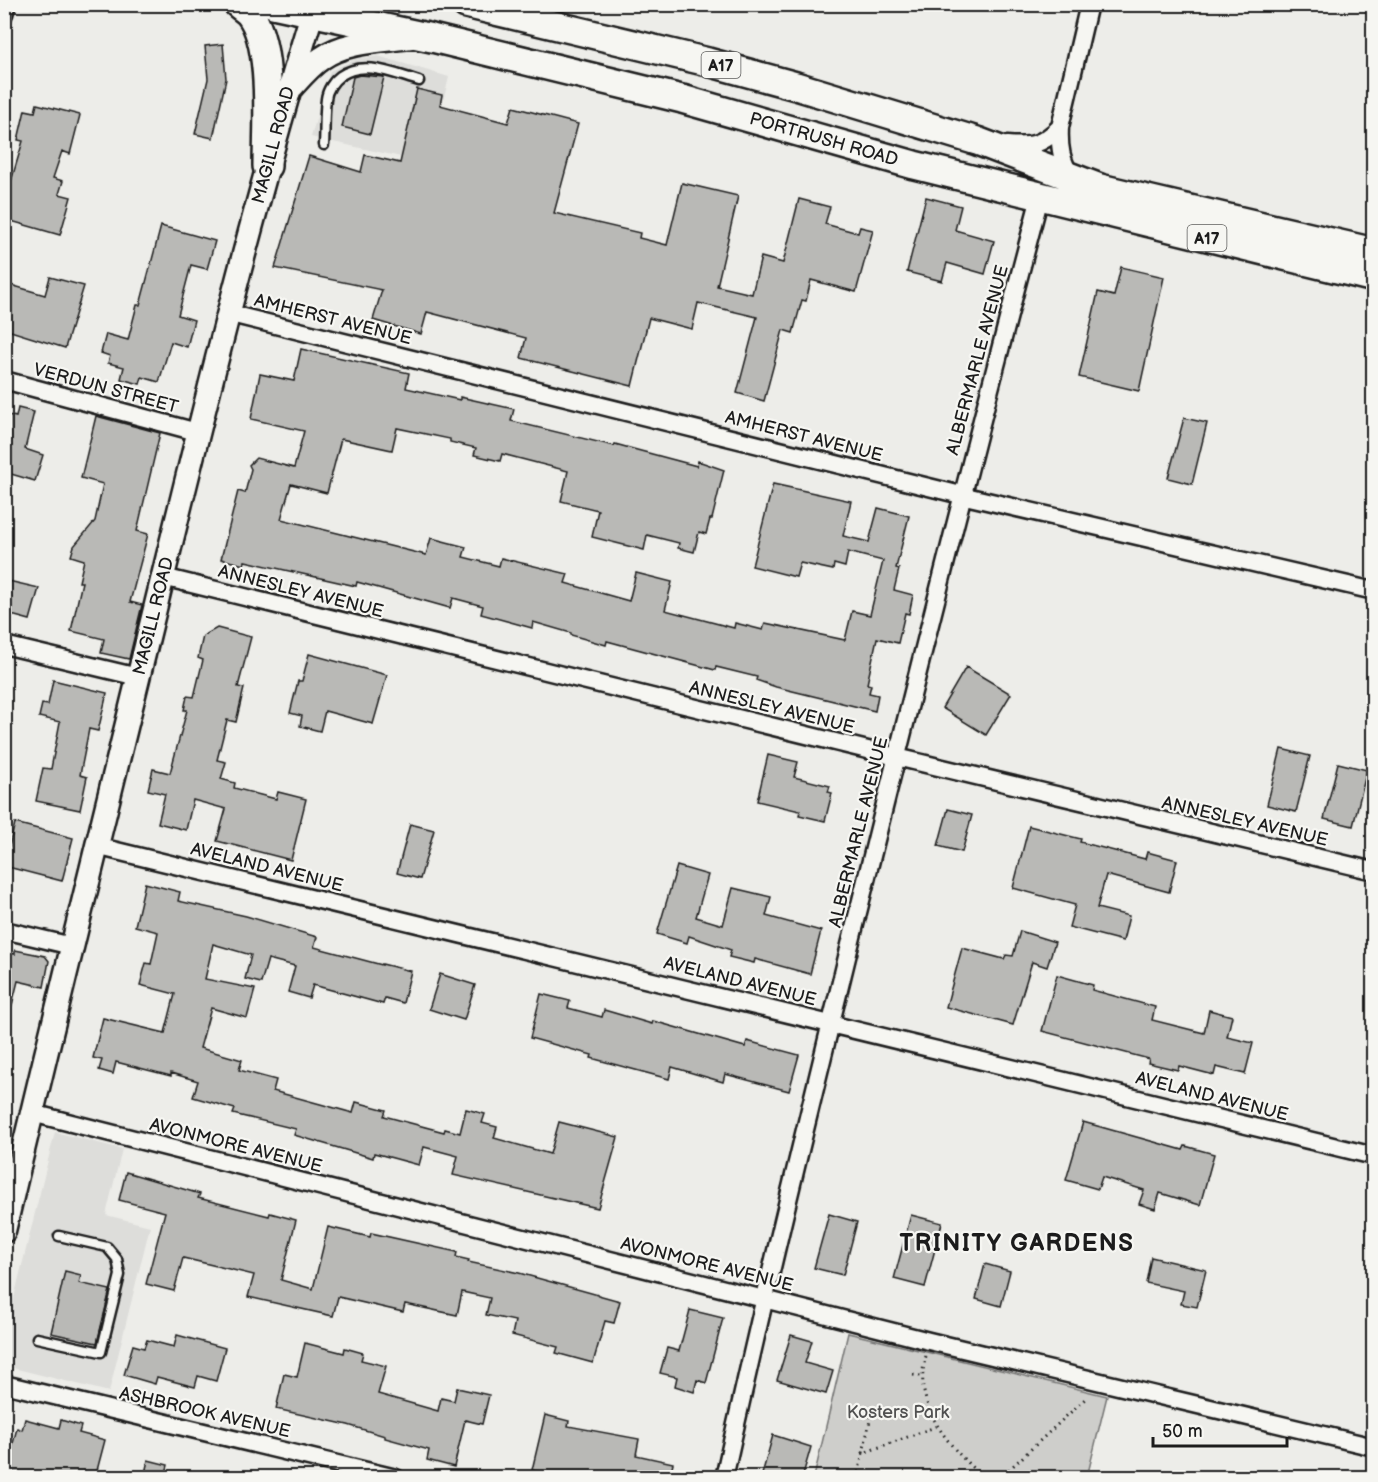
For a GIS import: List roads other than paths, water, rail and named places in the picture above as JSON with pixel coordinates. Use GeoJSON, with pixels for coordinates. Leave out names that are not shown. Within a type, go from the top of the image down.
{"type":"FeatureCollection","features":[{"type":"Feature","properties":{"kind":"highway"},"geometry":{"type":"LineString","coordinates":[[238,4],[248,12],[256,26],[266,59],[267,166]]}},
{"type":"Feature","properties":{"kind":"highway","name":"PORTRUSH ROAD"},"geometry":{"type":"LineString","coordinates":[[273,4],[314,8],[682,99],[914,165],[1374,278]]}},
{"type":"Feature","properties":{"kind":"highway","name":"A17"},"geometry":{"type":"LineString","coordinates":[[466,4],[708,62],[796,86],[977,141],[1100,188],[1374,252]]}},
{"type":"Feature","properties":{"kind":"highway"},"geometry":{"type":"LineString","coordinates":[[909,121],[1022,178],[1040,197],[1050,191],[1100,188]]}},
{"type":"Feature","properties":{"kind":"main road","name":"MAGILL ROAD"},"geometry":{"type":"LineString","coordinates":[[5,1228],[227,313],[287,93],[314,8]]}},
{"type":"Feature","properties":{"kind":"main road"},"geometry":{"type":"LineString","coordinates":[[287,93],[306,71],[323,57],[353,45],[420,35]]}},
{"type":"Feature","properties":{"kind":"street"},"geometry":{"type":"LineString","coordinates":[[4,14],[7,4]]}},
{"type":"Feature","properties":{"kind":"street"},"geometry":{"type":"LineString","coordinates":[[1073,178],[1066,168],[1059,148],[1060,127],[1089,4]]}},
{"type":"Feature","properties":{"kind":"street"},"geometry":{"type":"LineString","coordinates":[[977,141],[1032,145],[1048,139],[1060,127]]}},
{"type":"Feature","properties":{"kind":"street","name":"ALBERMARLE AVENUE"},"geometry":{"type":"LineString","coordinates":[[724,1478],[763,1299],[896,757],[961,495],[1040,197]]}},
{"type":"Feature","properties":{"kind":"street","name":"AMHERST AVENUE"},"geometry":{"type":"LineString","coordinates":[[227,313],[961,495],[1374,591]]}},
{"type":"Feature","properties":{"kind":"street","name":"VERDUN STREET"},"geometry":{"type":"LineString","coordinates":[[4,380],[197,432]]}},
{"type":"Feature","properties":{"kind":"street","name":"ANNESLEY AVENUE"},"geometry":{"type":"LineString","coordinates":[[163,577],[896,757],[1374,871]]}},
{"type":"Feature","properties":{"kind":"street"},"geometry":{"type":"LineString","coordinates":[[4,645],[138,676]]}},
{"type":"Feature","properties":{"kind":"street","name":"AVELAND AVENUE"},"geometry":{"type":"LineString","coordinates":[[96,846],[1374,1156]]}},
{"type":"Feature","properties":{"kind":"street"},"geometry":{"type":"LineString","coordinates":[[4,930],[72,946]]}},
{"type":"Feature","properties":{"kind":"street","name":"AVONMORE AVENUE"},"geometry":{"type":"LineString","coordinates":[[32,1113],[929,1341],[1374,1447]]}},
{"type":"Feature","properties":{"kind":"street","name":"ASHBROOK AVENUE"},"geometry":{"type":"LineString","coordinates":[[4,1384],[396,1478]]}},
{"type":"Feature","properties":{"kind":"lane"},"geometry":{"type":"LineString","coordinates":[[324,146],[326,98],[334,81],[349,70],[378,69],[419,81]]}},
{"type":"Feature","properties":{"kind":"lane"},"geometry":{"type":"LineString","coordinates":[[37,1338],[101,1352],[120,1275],[117,1259],[107,1247],[59,1236]]}},
{"type":"Feature","properties":{"kind":"district","name":"TRINITY GARDENS"},"geometry":{"type":"Point","coordinates":[1017,1243]}},
{"type":"Feature","properties":{"kind":"park label","name":"Kosters Park"},"geometry":{"type":"Point","coordinates":[898,1412]}}]}
